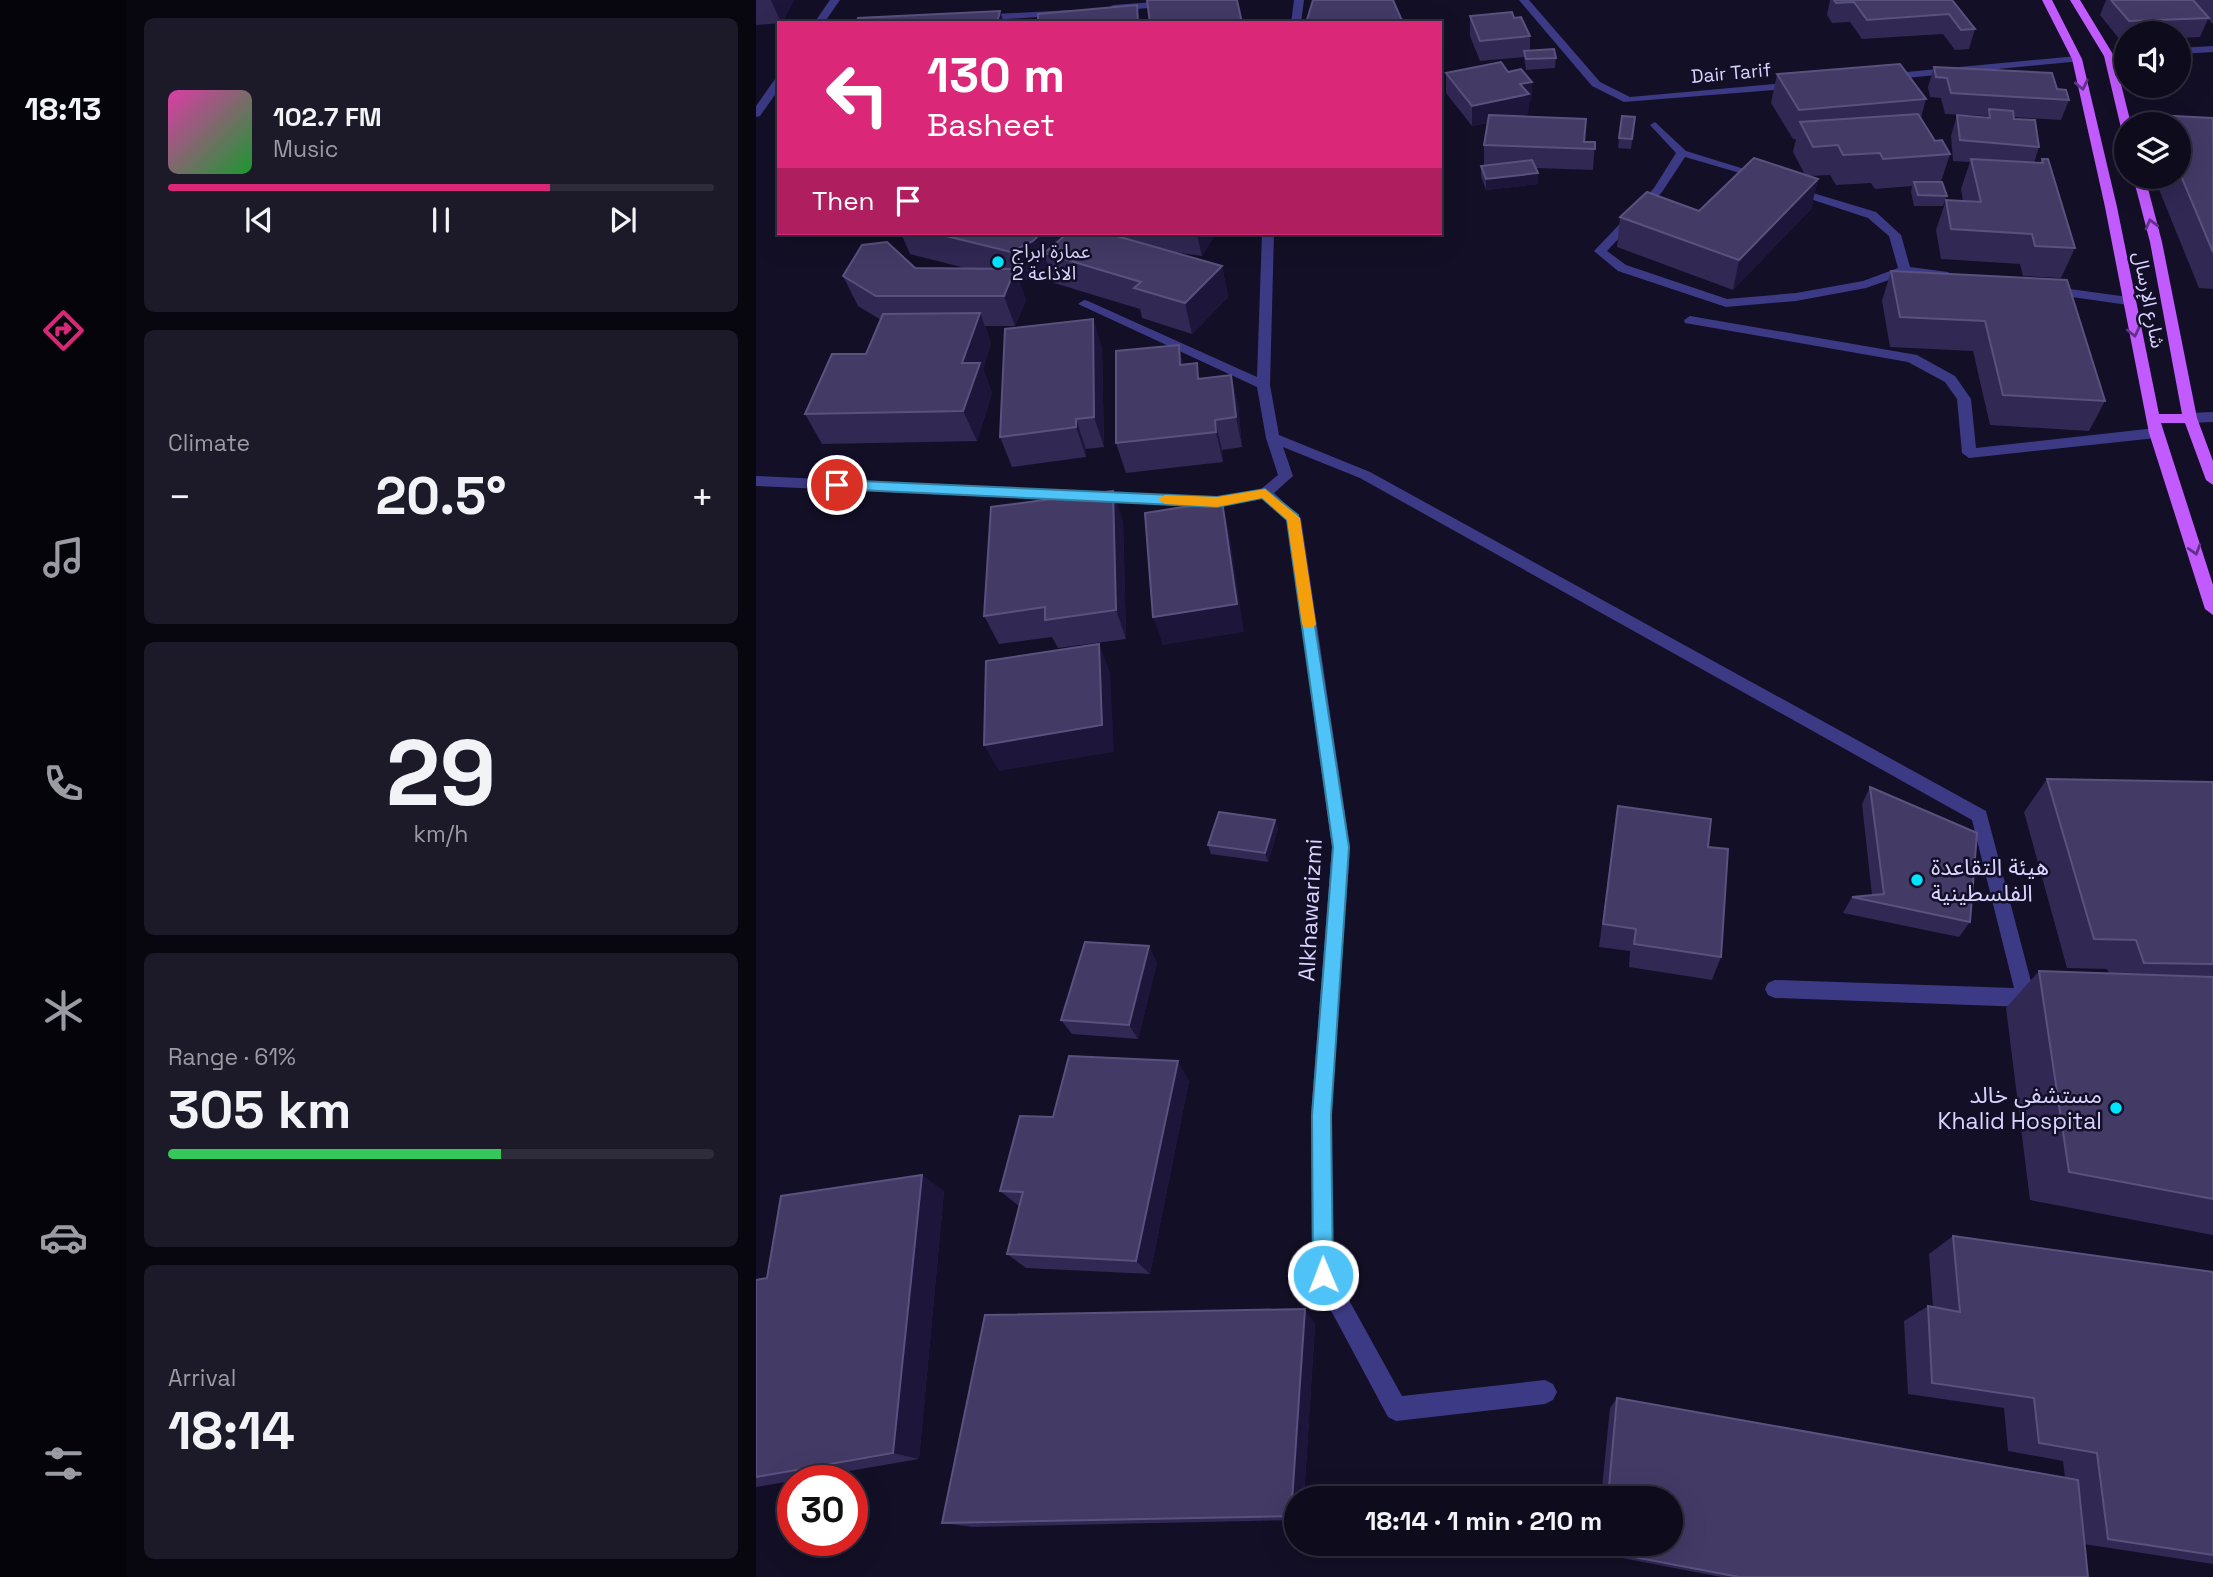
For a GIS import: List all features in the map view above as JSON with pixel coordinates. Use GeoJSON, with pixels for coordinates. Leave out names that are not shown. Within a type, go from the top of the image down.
{"type":"FeatureCollection","features":[{"type":"Feature","properties":{"kind":"main road","name":"شارع الإرسال"},"geometry":{"type":"LineString","coordinates":[[2047,0],[2093,58],[2111,207],[2155,426],[2213,609]]}},
{"type":"Feature","properties":{"kind":"main road","name":"شارع الإرسال"},"geometry":{"type":"LineString","coordinates":[[2075,0],[2093,58],[2118,112]]}},
{"type":"Feature","properties":{"kind":"main road","name":"شارع الإرسال"},"geometry":{"type":"LineString","coordinates":[[2142,189],[2156,242],[2189,418],[2213,480]]}},
{"type":"Feature","properties":{"kind":"main road"},"geometry":{"type":"LineString","coordinates":[[2155,426],[2189,418]]}},
{"type":"Feature","properties":{"kind":"street"},"geometry":{"type":"LineString","coordinates":[[820,21],[835,0]]}},
{"type":"Feature","properties":{"kind":"street"},"geometry":{"type":"LineString","coordinates":[[1296,21],[1299,0]]}},
{"type":"Feature","properties":{"kind":"street","name":"Dair Tarif"},"geometry":{"type":"LineString","coordinates":[[1524,0],[1596,84],[1628,100],[1805,84]]}},
{"type":"Feature","properties":{"kind":"street"},"geometry":{"type":"LineString","coordinates":[[1104,9],[1187,3]]}},
{"type":"Feature","properties":{"kind":"street"},"geometry":{"type":"LineString","coordinates":[[967,19],[1077,11]]}},
{"type":"Feature","properties":{"kind":"street"},"geometry":{"type":"LineString","coordinates":[[2191,50],[2213,49]]}},
{"type":"Feature","properties":{"kind":"street"},"geometry":{"type":"LineString","coordinates":[[1873,78],[2114,56]]}},
{"type":"Feature","properties":{"kind":"street"},"geometry":{"type":"LineString","coordinates":[[756,114],[777,84]]}},
{"type":"Feature","properties":{"kind":"street"},"geometry":{"type":"LineString","coordinates":[[1655,125],[1682,153],[1778,183],[1808,197],[1872,215],[1895,235],[1905,270]]}},
{"type":"Feature","properties":{"kind":"street"},"geometry":{"type":"LineString","coordinates":[[1682,153],[1658,190],[1600,251],[1622,268],[1726,303],[1796,297],[1866,284],[1905,270],[1958,277]]}},
{"type":"Feature","properties":{"kind":"street"},"geometry":{"type":"LineString","coordinates":[[756,481],[1217,502],[1265,493],[1286,476],[1273,438],[1263,385],[1268,235]]}},
{"type":"Feature","properties":{"kind":"street"},"geometry":{"type":"LineString","coordinates":[[2036,288],[2128,301]]}},
{"type":"Feature","properties":{"kind":"street"},"geometry":{"type":"LineString","coordinates":[[1084,304],[1263,385]]}},
{"type":"Feature","properties":{"kind":"street"},"geometry":{"type":"LineString","coordinates":[[1690,320],[1912,358],[1950,379],[1964,399],[1969,453],[2155,426]]}},
{"type":"Feature","properties":{"kind":"street"},"geometry":{"type":"LineString","coordinates":[[2189,418],[2213,417]]}},
{"type":"Feature","properties":{"kind":"street"},"geometry":{"type":"LineString","coordinates":[[1273,438],[1365,475],[1980,816],[2026,998]]}},
{"type":"Feature","properties":{"kind":"street","name":"Alkhawarizmi"},"geometry":{"type":"LineString","coordinates":[[1265,493],[1294,518],[1341,847],[1321,1115],[1323,1275],[1396,1409],[1545,1392]]}},
{"type":"Feature","properties":{"kind":"street"},"geometry":{"type":"LineString","coordinates":[[1775,989],[2052,998]]}},
{"type":"Feature","properties":{"kind":"building"},"geometry":{"type":"Polygon","coordinates":[[[1147,0],[1237,0],[1242,21],[1150,21],[1147,0]]]}},
{"type":"Feature","properties":{"kind":"building"},"geometry":{"type":"Polygon","coordinates":[[[1313,0],[1393,0],[1402,21],[1307,21],[1313,0]]]}},
{"type":"Feature","properties":{"kind":"building"},"geometry":{"type":"Polygon","coordinates":[[[1834,0],[1952,0],[1975,29],[1961,30],[1949,14],[1867,20],[1854,2],[1836,3],[1834,0]]]}},
{"type":"Feature","properties":{"kind":"building"},"geometry":{"type":"Polygon","coordinates":[[[2111,0],[2193,0],[2209,18],[2129,21],[2111,0]]]}},
{"type":"Feature","properties":{"kind":"building"},"geometry":{"type":"Polygon","coordinates":[[[1137,5],[1138,21],[1038,21],[1038,14],[1137,5]]]}},
{"type":"Feature","properties":{"kind":"building"},"geometry":{"type":"Polygon","coordinates":[[[1000,11],[998,21],[857,21],[858,18],[1000,11]]]}},
{"type":"Feature","properties":{"kind":"building"},"geometry":{"type":"Polygon","coordinates":[[[1512,12],[1514,18],[1521,17],[1530,36],[1480,41],[1470,16],[1512,12]]]}},
{"type":"Feature","properties":{"kind":"building"},"geometry":{"type":"Polygon","coordinates":[[[1554,49],[1556,58],[1526,59],[1524,51],[1554,49]]]}},
{"type":"Feature","properties":{"kind":"building"},"geometry":{"type":"Polygon","coordinates":[[[1501,62],[1508,72],[1521,69],[1532,82],[1520,84],[1529,94],[1472,106],[1446,73],[1501,62]]]}},
{"type":"Feature","properties":{"kind":"building"},"geometry":{"type":"Polygon","coordinates":[[[1900,64],[1926,99],[1799,110],[1777,74],[1900,64]]]}},
{"type":"Feature","properties":{"kind":"building"},"geometry":{"type":"Polygon","coordinates":[[[1934,67],[2052,73],[2057,89],[2066,90],[2069,100],[1951,93],[1947,78],[1936,77],[1934,67]]]}},
{"type":"Feature","properties":{"kind":"building"},"geometry":{"type":"Polygon","coordinates":[[[1989,109],[2013,111],[2014,119],[2035,120],[2039,147],[1960,140],[1957,115],[1990,118],[1989,109]]]}},
{"type":"Feature","properties":{"kind":"building"},"geometry":{"type":"Polygon","coordinates":[[[1918,114],[1935,141],[1942,140],[1950,154],[1883,159],[1880,153],[1843,155],[1838,145],[1813,147],[1800,122],[1918,114]]]}},
{"type":"Feature","properties":{"kind":"building"},"geometry":{"type":"Polygon","coordinates":[[[1489,115],[1586,119],[1584,142],[1595,142],[1595,149],[1484,145],[1489,115]]]}},
{"type":"Feature","properties":{"kind":"building"},"geometry":{"type":"Polygon","coordinates":[[[1622,116],[1635,117],[1632,139],[1619,138],[1622,116]]]}},
{"type":"Feature","properties":{"kind":"building"},"geometry":{"type":"Polygon","coordinates":[[[2191,117],[2213,118],[2213,252],[2187,189],[2191,189],[2191,117]]]}},
{"type":"Feature","properties":{"kind":"building"},"geometry":{"type":"Polygon","coordinates":[[[1754,158],[1818,179],[1739,260],[1620,217],[1647,192],[1699,211],[1754,158]]]}},
{"type":"Feature","properties":{"kind":"building"},"geometry":{"type":"Polygon","coordinates":[[[1971,159],[2043,163],[2042,159],[2048,159],[2075,248],[2035,246],[2032,234],[1951,229],[1946,200],[1981,202],[1971,159]]]}},
{"type":"Feature","properties":{"kind":"building"},"geometry":{"type":"Polygon","coordinates":[[[1532,160],[1538,173],[1486,179],[1481,166],[1532,160]]]}},
{"type":"Feature","properties":{"kind":"building"},"geometry":{"type":"Polygon","coordinates":[[[1914,182],[1942,182],[1947,196],[1918,195],[1914,182]]]}},
{"type":"Feature","properties":{"kind":"building"},"geometry":{"type":"Polygon","coordinates":[[[942,235],[1039,235],[1011,252],[942,235]]]}},
{"type":"Feature","properties":{"kind":"building"},"geometry":{"type":"Polygon","coordinates":[[[1066,235],[1113,235],[1222,266],[1185,303],[1134,288],[1141,282],[1044,253],[1066,235]]]}},
{"type":"Feature","properties":{"kind":"building"},"geometry":{"type":"Polygon","coordinates":[[[887,242],[915,268],[1015,269],[1004,296],[876,296],[843,276],[862,245],[887,242]]]}},
{"type":"Feature","properties":{"kind":"building"},"geometry":{"type":"Polygon","coordinates":[[[1891,271],[2067,280],[2105,401],[2003,395],[1985,321],[1900,317],[1891,271]]]}},
{"type":"Feature","properties":{"kind":"building"},"geometry":{"type":"Polygon","coordinates":[[[980,313],[962,363],[980,363],[963,411],[805,414],[832,354],[866,354],[883,314],[980,313]]]}},
{"type":"Feature","properties":{"kind":"building"},"geometry":{"type":"Polygon","coordinates":[[[1093,319],[1094,417],[1076,419],[1076,427],[1000,437],[1005,329],[1093,319]]]}},
{"type":"Feature","properties":{"kind":"building"},"geometry":{"type":"Polygon","coordinates":[[[1179,345],[1180,365],[1197,363],[1198,379],[1231,375],[1236,417],[1215,420],[1216,432],[1116,443],[1116,351],[1179,345]]]}},
{"type":"Feature","properties":{"kind":"building"},"geometry":{"type":"Polygon","coordinates":[[[1113,491],[1116,610],[1045,620],[1045,607],[984,616],[991,507],[1113,491]]]}},
{"type":"Feature","properties":{"kind":"building"},"geometry":{"type":"Polygon","coordinates":[[[1222,501],[1237,604],[1153,617],[1145,513],[1222,501]]]}},
{"type":"Feature","properties":{"kind":"building"},"geometry":{"type":"Polygon","coordinates":[[[1099,644],[1102,725],[984,745],[986,661],[1099,644]]]}},
{"type":"Feature","properties":{"kind":"building"},"geometry":{"type":"Polygon","coordinates":[[[2047,779],[2213,782],[2213,964],[2144,963],[2136,940],[2094,939],[2047,779]]]}},
{"type":"Feature","properties":{"kind":"building","name":"هيئة التقاعدة الفلسطينية"},"geometry":{"type":"Polygon","coordinates":[[[1870,787],[1977,833],[1970,922],[1852,897],[1884,894],[1870,787]]]}},
{"type":"Feature","properties":{"kind":"building"},"geometry":{"type":"Polygon","coordinates":[[[1618,806],[1711,819],[1708,847],[1728,849],[1721,957],[1634,944],[1636,929],[1603,924],[1618,806]]]}},
{"type":"Feature","properties":{"kind":"building"},"geometry":{"type":"Polygon","coordinates":[[[1219,812],[1275,820],[1265,853],[1208,845],[1219,812]]]}},
{"type":"Feature","properties":{"kind":"building"},"geometry":{"type":"Polygon","coordinates":[[[1085,942],[1149,946],[1129,1025],[1061,1020],[1085,942]]]}},
{"type":"Feature","properties":{"kind":"building","name":"مستشفى خالد Khalid Hospital"},"geometry":{"type":"Polygon","coordinates":[[[2039,971],[2213,977],[2213,1199],[2069,1172],[2039,971]]]}},
{"type":"Feature","properties":{"kind":"building"},"geometry":{"type":"Polygon","coordinates":[[[1069,1056],[1178,1061],[1136,1261],[1007,1254],[1023,1192],[1000,1191],[1020,1116],[1053,1117],[1069,1056]]]}},
{"type":"Feature","properties":{"kind":"building"},"geometry":{"type":"Polygon","coordinates":[[[922,1175],[893,1453],[824,1465],[777,1465],[777,1473],[756,1477],[756,1280],[767,1278],[781,1196],[922,1175]]]}},
{"type":"Feature","properties":{"kind":"building"},"geometry":{"type":"Polygon","coordinates":[[[1953,1236],[2213,1272],[2213,1555],[2108,1539],[2097,1453],[2039,1443],[2034,1398],[1932,1383],[1928,1306],[1960,1312],[1953,1236]]]}},
{"type":"Feature","properties":{"kind":"building"},"geometry":{"type":"Polygon","coordinates":[[[1305,1309],[1293,1486],[1284,1486],[1284,1516],[942,1523],[985,1315],[1305,1309]]]}},
{"type":"Feature","properties":{"kind":"building"},"geometry":{"type":"Polygon","coordinates":[[[1617,1398],[2078,1480],[2088,1577],[1739,1577],[1628,1556],[1683,1556],[1683,1486],[1609,1486],[1617,1398]]]}},
{"type":"Feature","properties":{"kind":"slow traffic"},"geometry":{"type":"LineString","coordinates":[[1165,499],[1217,502],[1265,493],[1294,518],[1309,624]]}},
{"type":"Feature","properties":{"kind":"place","name":"عمارة ابراج الاذاعة 2"},"geometry":{"type":"Point","coordinates":[998,262]}},
{"type":"Feature","properties":{"kind":"place","name":"هيئة التقاعدة الفلسطينية"},"geometry":{"type":"Point","coordinates":[1917,880]}},
{"type":"Feature","properties":{"kind":"place","name":"مستشفى خالد Khalid Hospital"},"geometry":{"type":"Point","coordinates":[2116,1108]}},
{"type":"Feature","properties":{"kind":"route"},"geometry":{"type":"LineString","coordinates":[[837,485],[1217,502],[1265,493],[1294,518],[1341,847],[1321,1115],[1323,1275]]}}]}
